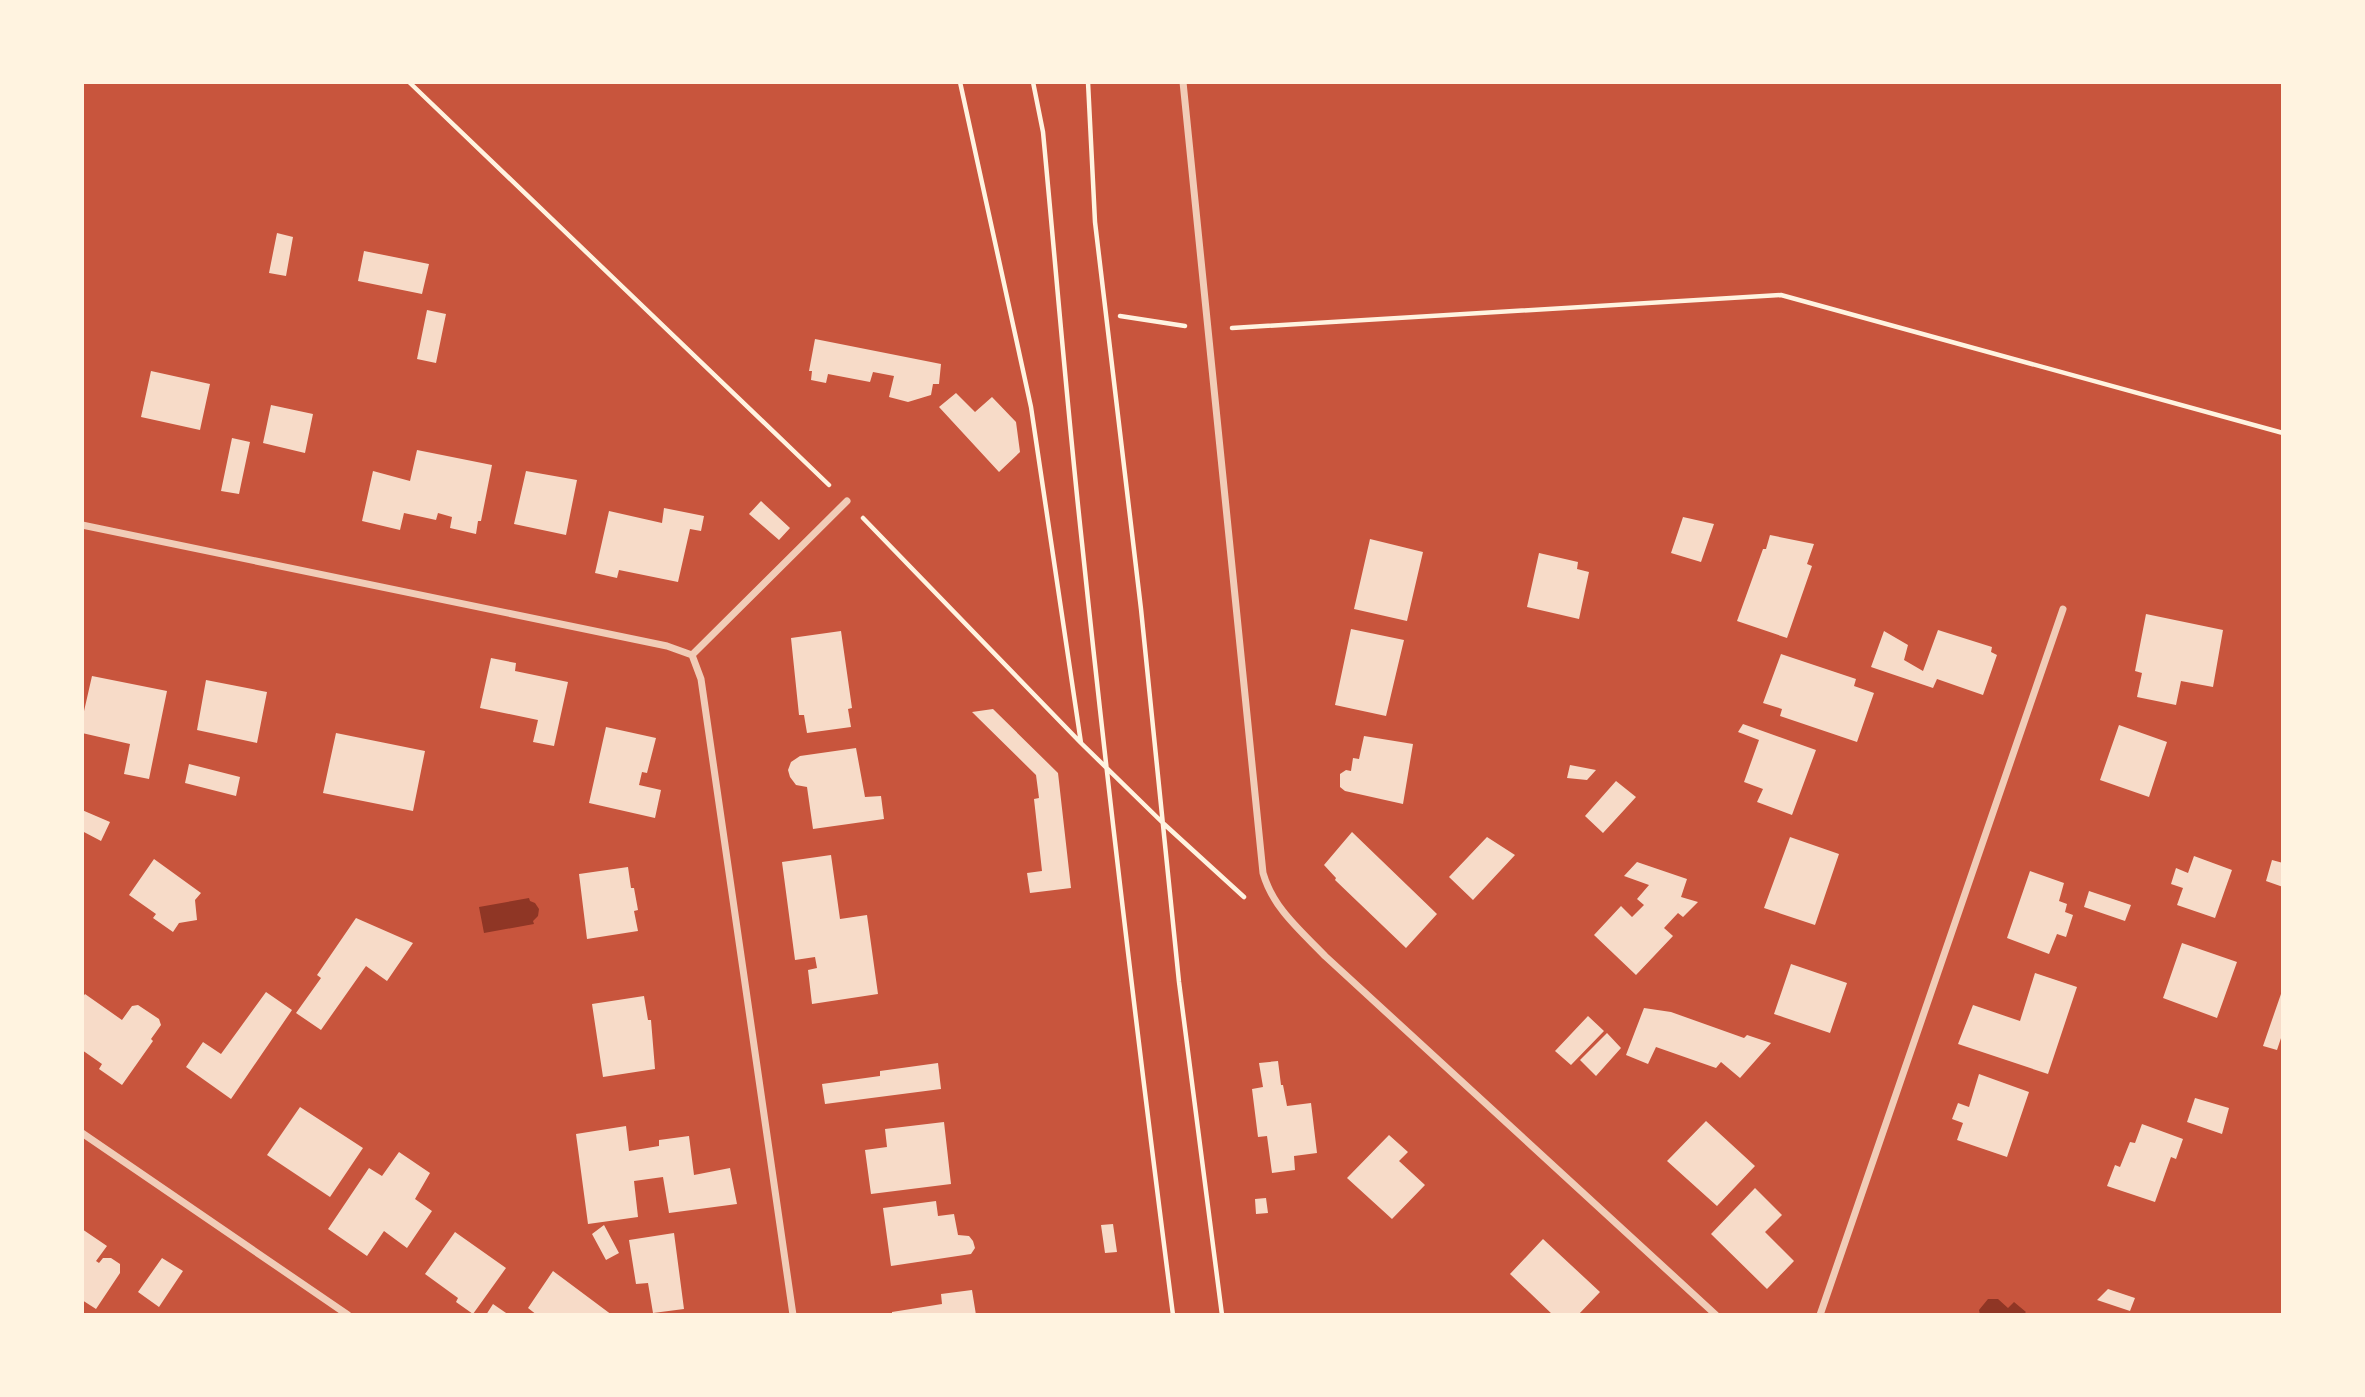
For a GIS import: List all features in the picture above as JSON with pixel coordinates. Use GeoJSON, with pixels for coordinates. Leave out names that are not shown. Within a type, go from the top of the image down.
{"type":"FeatureCollection","features":[{"type":"Feature","properties":{"kind":"street"},"geometry":{"type":"LineString","coordinates":[[1184,82],[1263,873],[1272,897],[1279,908],[1325,956],[1716,1315]]}},
{"type":"Feature","properties":{"kind":"street"},"geometry":{"type":"LineString","coordinates":[[692,655],[847,501]]}},
{"type":"Feature","properties":{"kind":"street"},"geometry":{"type":"LineString","coordinates":[[82,524],[667,646],[692,655],[701,679],[793,1315]]}},
{"type":"Feature","properties":{"kind":"street"},"geometry":{"type":"LineString","coordinates":[[1820,1315],[2063,609]]}},
{"type":"Feature","properties":{"kind":"street"},"geometry":{"type":"LineString","coordinates":[[82,1133],[348,1315]]}},
{"type":"Feature","properties":{"kind":"path"},"geometry":{"type":"LineString","coordinates":[[409,82],[847,501],[1164,824],[1245,898],[1272,897]]}},
{"type":"Feature","properties":{"kind":"path"},"geometry":{"type":"LineString","coordinates":[[960,82],[1031,407],[1082,743]]}},
{"type":"Feature","properties":{"kind":"path"},"geometry":{"type":"LineString","coordinates":[[1033,82],[1042,132],[1081,540],[1106,766],[1173,1315]]}},
{"type":"Feature","properties":{"kind":"path"},"geometry":{"type":"LineString","coordinates":[[1088,82],[1096,222],[1164,824],[1179,982],[1222,1315]]}},
{"type":"Feature","properties":{"kind":"path"},"geometry":{"type":"LineString","coordinates":[[1120,316],[1208,329],[1781,295],[2283,433]]}},
{"type":"Feature","properties":{"kind":"shaded area"},"geometry":{"type":"Polygon","coordinates":[[[529,898],[539,909],[534,924],[484,933],[479,907],[529,898]]]}},
{"type":"Feature","properties":{"kind":"shaded area"},"geometry":{"type":"Polygon","coordinates":[[[1988,1299],[1998,1299],[2008,1308],[2014,1302],[2026,1312],[2023,1315],[1980,1315],[1979,1310],[1988,1299]]]}},
{"type":"Feature","properties":{"kind":"building"},"geometry":{"type":"Polygon","coordinates":[[[277,233],[293,237],[286,276],[269,273],[277,233]]]}},
{"type":"Feature","properties":{"kind":"building"},"geometry":{"type":"Polygon","coordinates":[[[364,251],[429,264],[422,294],[358,281],[364,251]]]}},
{"type":"Feature","properties":{"kind":"building"},"geometry":{"type":"Polygon","coordinates":[[[427,310],[446,314],[436,363],[417,359],[427,310]]]}},
{"type":"Feature","properties":{"kind":"building"},"geometry":{"type":"Polygon","coordinates":[[[815,339],[941,364],[939,384],[933,384],[931,395],[908,402],[889,397],[894,376],[873,372],[870,382],[828,374],[826,383],[811,380],[812,371],[809,371],[815,339]]]}},
{"type":"Feature","properties":{"kind":"building"},"geometry":{"type":"Polygon","coordinates":[[[151,371],[210,384],[200,430],[141,417],[151,371]]]}},
{"type":"Feature","properties":{"kind":"building"},"geometry":{"type":"Polygon","coordinates":[[[956,393],[975,412],[992,397],[1016,422],[1020,452],[999,472],[939,407],[956,393]]]}},
{"type":"Feature","properties":{"kind":"building"},"geometry":{"type":"Polygon","coordinates":[[[271,405],[313,414],[305,453],[263,443],[271,405]]]}},
{"type":"Feature","properties":{"kind":"building"},"geometry":{"type":"Polygon","coordinates":[[[232,438],[250,442],[239,494],[221,491],[232,438]]]}},
{"type":"Feature","properties":{"kind":"building"},"geometry":{"type":"Polygon","coordinates":[[[417,450],[492,465],[476,534],[450,528],[452,517],[438,513],[436,520],[404,513],[400,530],[362,521],[373,471],[410,481],[417,450]]]}},
{"type":"Feature","properties":{"kind":"building"},"geometry":{"type":"Polygon","coordinates":[[[526,471],[577,480],[566,535],[514,524],[526,471]]]}},
{"type":"Feature","properties":{"kind":"building"},"geometry":{"type":"Polygon","coordinates":[[[761,501],[790,528],[779,540],[749,514],[761,501]]]}},
{"type":"Feature","properties":{"kind":"building"},"geometry":{"type":"Polygon","coordinates":[[[664,508],[704,516],[701,531],[690,529],[678,582],[619,570],[617,578],[595,573],[609,511],[662,523],[664,508]]]}},
{"type":"Feature","properties":{"kind":"building"},"geometry":{"type":"Polygon","coordinates":[[[1683,517],[1714,524],[1701,562],[1671,553],[1683,517]]]}},
{"type":"Feature","properties":{"kind":"building"},"geometry":{"type":"Polygon","coordinates":[[[1770,535],[1814,544],[1807,564],[1812,566],[1787,638],[1737,621],[1770,535]]]}},
{"type":"Feature","properties":{"kind":"building"},"geometry":{"type":"Polygon","coordinates":[[[1370,539],[1423,552],[1407,621],[1354,609],[1370,539]]]}},
{"type":"Feature","properties":{"kind":"building"},"geometry":{"type":"Polygon","coordinates":[[[1539,553],[1578,562],[1577,569],[1589,572],[1579,619],[1527,607],[1539,553]]]}},
{"type":"Feature","properties":{"kind":"building"},"geometry":{"type":"Polygon","coordinates":[[[2146,614],[2223,630],[2213,687],[2181,681],[2176,705],[2137,697],[2142,673],[2135,671],[2146,614]]]}},
{"type":"Feature","properties":{"kind":"building"},"geometry":{"type":"Polygon","coordinates":[[[1351,629],[1404,640],[1386,716],[1335,705],[1351,629]]]}},
{"type":"Feature","properties":{"kind":"building"},"geometry":{"type":"Polygon","coordinates":[[[1938,630],[1992,647],[1991,652],[1997,655],[1983,695],[1937,679],[1933,688],[1871,667],[1884,631],[1908,645],[1904,660],[1923,671],[1938,630]]]}},
{"type":"Feature","properties":{"kind":"building"},"geometry":{"type":"Polygon","coordinates":[[[841,631],[852,708],[848,709],[851,727],[807,733],[804,715],[799,715],[791,638],[841,631]]]}},
{"type":"Feature","properties":{"kind":"building"},"geometry":{"type":"Polygon","coordinates":[[[1781,654],[1856,679],[1854,686],[1874,693],[1857,742],[1780,716],[1782,709],[1763,703],[1781,654]]]}},
{"type":"Feature","properties":{"kind":"building"},"geometry":{"type":"Polygon","coordinates":[[[491,658],[516,663],[515,671],[568,682],[554,746],[533,742],[538,720],[480,708],[491,658]]]}},
{"type":"Feature","properties":{"kind":"building"},"geometry":{"type":"Polygon","coordinates":[[[92,676],[167,691],[149,779],[124,774],[130,744],[82,733],[82,720],[92,676]]]}},
{"type":"Feature","properties":{"kind":"building"},"geometry":{"type":"Polygon","coordinates":[[[206,680],[267,692],[257,743],[197,730],[206,680]]]}},
{"type":"Feature","properties":{"kind":"building"},"geometry":{"type":"Polygon","coordinates":[[[993,709],[1058,773],[1071,888],[1030,893],[1027,873],[1042,871],[1034,799],[1039,798],[1036,775],[972,712],[993,709]]]}},
{"type":"Feature","properties":{"kind":"building"},"geometry":{"type":"Polygon","coordinates":[[[1743,724],[1816,750],[1792,815],[1757,802],[1763,789],[1744,782],[1759,740],[1738,732],[1743,724]]]}},
{"type":"Feature","properties":{"kind":"building"},"geometry":{"type":"Polygon","coordinates":[[[2119,725],[2167,742],[2149,797],[2100,780],[2119,725]]]}},
{"type":"Feature","properties":{"kind":"building"},"geometry":{"type":"Polygon","coordinates":[[[606,727],[656,738],[647,773],[642,772],[639,785],[661,790],[655,818],[589,803],[606,727]]]}},
{"type":"Feature","properties":{"kind":"building"},"geometry":{"type":"Polygon","coordinates":[[[336,733],[425,751],[413,811],[323,793],[336,733]]]}},
{"type":"Feature","properties":{"kind":"building"},"geometry":{"type":"Polygon","coordinates":[[[1364,736],[1413,744],[1403,804],[1345,791],[1340,787],[1340,774],[1346,770],[1351,771],[1353,758],[1359,759],[1364,736]]]}},
{"type":"Feature","properties":{"kind":"building"},"geometry":{"type":"Polygon","coordinates":[[[856,748],[865,797],[881,796],[884,819],[813,829],[807,787],[796,785],[790,777],[788,770],[791,762],[800,756],[856,748]]]}},
{"type":"Feature","properties":{"kind":"building"},"geometry":{"type":"Polygon","coordinates":[[[189,764],[240,777],[236,796],[185,783],[189,764]]]}},
{"type":"Feature","properties":{"kind":"building"},"geometry":{"type":"Polygon","coordinates":[[[1570,765],[1596,770],[1587,780],[1567,778],[1570,765]]]}},
{"type":"Feature","properties":{"kind":"building"},"geometry":{"type":"Polygon","coordinates":[[[1616,781],[1636,797],[1603,833],[1585,816],[1616,781]]]}},
{"type":"Feature","properties":{"kind":"building"},"geometry":{"type":"Polygon","coordinates":[[[82,810],[110,822],[101,841],[82,831],[82,810]]]}},
{"type":"Feature","properties":{"kind":"building"},"geometry":{"type":"Polygon","coordinates":[[[1352,832],[1437,914],[1406,948],[1335,880],[1324,865],[1352,832]]]}},
{"type":"Feature","properties":{"kind":"building"},"geometry":{"type":"Polygon","coordinates":[[[1487,837],[1515,855],[1473,900],[1449,877],[1487,837]]]}},
{"type":"Feature","properties":{"kind":"building"},"geometry":{"type":"Polygon","coordinates":[[[1790,837],[1839,854],[1815,925],[1764,908],[1790,837]]]}},
{"type":"Feature","properties":{"kind":"building"},"geometry":{"type":"Polygon","coordinates":[[[831,855],[840,919],[867,915],[878,994],[812,1004],[808,970],[817,968],[815,957],[795,960],[782,862],[831,855]]]}},
{"type":"Feature","properties":{"kind":"building"},"geometry":{"type":"Polygon","coordinates":[[[2194,856],[2232,870],[2215,918],[2177,905],[2183,888],[2171,884],[2176,868],[2188,873],[2194,856]]]}},
{"type":"Feature","properties":{"kind":"building"},"geometry":{"type":"Polygon","coordinates":[[[154,859],[201,893],[195,900],[197,920],[179,923],[173,932],[153,918],[156,914],[129,895],[154,859]]]}},
{"type":"Feature","properties":{"kind":"building"},"geometry":{"type":"Polygon","coordinates":[[[2272,860],[2283,863],[2283,887],[2266,881],[2272,860]]]}},
{"type":"Feature","properties":{"kind":"building"},"geometry":{"type":"Polygon","coordinates":[[[1637,862],[1687,879],[1681,897],[1698,902],[1683,917],[1678,913],[1664,928],[1673,936],[1636,975],[1594,935],[1621,906],[1632,917],[1644,905],[1637,899],[1649,885],[1624,876],[1637,862]]]}},
{"type":"Feature","properties":{"kind":"building"},"geometry":{"type":"Polygon","coordinates":[[[628,867],[638,910],[634,911],[638,931],[587,939],[579,874],[628,867]]]}},
{"type":"Feature","properties":{"kind":"building"},"geometry":{"type":"Polygon","coordinates":[[[2030,871],[2064,883],[2059,901],[2067,904],[2065,912],[2073,915],[2066,937],[2057,934],[2049,954],[2007,938],[2030,871]]]}},
{"type":"Feature","properties":{"kind":"building"},"geometry":{"type":"Polygon","coordinates":[[[2089,891],[2131,905],[2125,921],[2084,907],[2089,891]]]}},
{"type":"Feature","properties":{"kind":"building"},"geometry":{"type":"Polygon","coordinates":[[[356,918],[413,943],[387,981],[366,966],[321,1030],[296,1013],[321,978],[317,975],[356,918]]]}},
{"type":"Feature","properties":{"kind":"building"},"geometry":{"type":"Polygon","coordinates":[[[2182,943],[2237,962],[2217,1018],[2163,998],[2182,943]]]}},
{"type":"Feature","properties":{"kind":"building"},"geometry":{"type":"Polygon","coordinates":[[[1791,964],[1847,983],[1830,1033],[1774,1014],[1791,964]]]}},
{"type":"Feature","properties":{"kind":"building"},"geometry":{"type":"Polygon","coordinates":[[[2035,973],[2077,987],[2048,1074],[1958,1044],[1973,1005],[2020,1021],[2035,973]]]}},
{"type":"Feature","properties":{"kind":"building"},"geometry":{"type":"Polygon","coordinates":[[[2282,991],[2283,1032],[2277,1050],[2263,1046],[2282,991]]]}},
{"type":"Feature","properties":{"kind":"building"},"geometry":{"type":"Polygon","coordinates":[[[266,992],[292,1010],[231,1099],[186,1067],[203,1042],[221,1054],[266,992]]]}},
{"type":"Feature","properties":{"kind":"building"},"geometry":{"type":"Polygon","coordinates":[[[85,994],[122,1020],[132,1006],[138,1005],[159,1019],[161,1025],[151,1039],[153,1041],[122,1085],[99,1069],[102,1064],[82,1050],[82,998],[85,994]]]}},
{"type":"Feature","properties":{"kind":"building"},"geometry":{"type":"Polygon","coordinates":[[[644,996],[648,1020],[651,1020],[655,1069],[603,1077],[592,1004],[644,996]]]}},
{"type":"Feature","properties":{"kind":"building"},"geometry":{"type":"Polygon","coordinates":[[[1644,1008],[1671,1012],[1744,1038],[1747,1035],[1771,1043],[1740,1078],[1721,1062],[1716,1068],[1656,1047],[1648,1064],[1626,1055],[1644,1008]]]}},
{"type":"Feature","properties":{"kind":"building"},"geometry":{"type":"Polygon","coordinates":[[[1588,1016],[1604,1031],[1571,1065],[1555,1051],[1588,1016]]]}},
{"type":"Feature","properties":{"kind":"building"},"geometry":{"type":"Polygon","coordinates":[[[1607,1033],[1621,1048],[1596,1076],[1580,1060],[1607,1033]]]}},
{"type":"Feature","properties":{"kind":"building"},"geometry":{"type":"Polygon","coordinates":[[[1278,1061],[1287,1106],[1311,1103],[1317,1153],[1294,1156],[1295,1170],[1272,1173],[1267,1136],[1258,1137],[1252,1089],[1263,1087],[1259,1063],[1278,1061]]]}},
{"type":"Feature","properties":{"kind":"building"},"geometry":{"type":"Polygon","coordinates":[[[938,1063],[941,1089],[825,1104],[822,1084],[880,1076],[880,1071],[938,1063]]]}},
{"type":"Feature","properties":{"kind":"building"},"geometry":{"type":"Polygon","coordinates":[[[1979,1074],[2029,1092],[2007,1157],[1957,1140],[1963,1123],[1952,1119],[1958,1103],[1969,1107],[1979,1074]]]}},
{"type":"Feature","properties":{"kind":"building"},"geometry":{"type":"Polygon","coordinates":[[[2195,1098],[2229,1108],[2222,1134],[2187,1122],[2195,1098]]]}},
{"type":"Feature","properties":{"kind":"building"},"geometry":{"type":"Polygon","coordinates":[[[300,1107],[363,1148],[330,1197],[267,1155],[300,1107]]]}},
{"type":"Feature","properties":{"kind":"building"},"geometry":{"type":"Polygon","coordinates":[[[1706,1121],[1755,1166],[1717,1206],[1667,1161],[1706,1121]]]}},
{"type":"Feature","properties":{"kind":"building"},"geometry":{"type":"Polygon","coordinates":[[[944,1122],[951,1184],[871,1194],[865,1150],[887,1147],[885,1129],[944,1122]]]}},
{"type":"Feature","properties":{"kind":"building"},"geometry":{"type":"Polygon","coordinates":[[[2142,1124],[2183,1139],[2176,1159],[2171,1157],[2155,1202],[2107,1186],[2115,1165],[2120,1167],[2130,1142],[2135,1143],[2142,1124]]]}},
{"type":"Feature","properties":{"kind":"building"},"geometry":{"type":"Polygon","coordinates":[[[626,1126],[629,1151],[659,1146],[659,1140],[689,1136],[694,1175],[730,1168],[737,1204],[669,1213],[663,1177],[634,1181],[638,1217],[588,1224],[576,1134],[626,1126]]]}},
{"type":"Feature","properties":{"kind":"building"},"geometry":{"type":"Polygon","coordinates":[[[1389,1135],[1408,1152],[1399,1161],[1425,1185],[1392,1219],[1347,1178],[1389,1135]]]}},
{"type":"Feature","properties":{"kind":"building"},"geometry":{"type":"Polygon","coordinates":[[[399,1152],[430,1173],[415,1199],[432,1211],[407,1248],[384,1231],[367,1256],[328,1229],[369,1168],[382,1176],[399,1152]]]}},
{"type":"Feature","properties":{"kind":"building"},"geometry":{"type":"Polygon","coordinates":[[[1755,1188],[1782,1215],[1765,1232],[1794,1261],[1767,1289],[1711,1234],[1755,1188]]]}},
{"type":"Feature","properties":{"kind":"building"},"geometry":{"type":"Polygon","coordinates":[[[1266,1198],[1268,1213],[1256,1214],[1255,1199],[1266,1198]]]}},
{"type":"Feature","properties":{"kind":"building"},"geometry":{"type":"Polygon","coordinates":[[[936,1201],[938,1216],[954,1214],[958,1235],[969,1236],[973,1241],[975,1248],[971,1254],[891,1266],[883,1208],[936,1201]]]}},
{"type":"Feature","properties":{"kind":"building"},"geometry":{"type":"Polygon","coordinates":[[[1113,1224],[1117,1252],[1105,1253],[1101,1225],[1113,1224]]]}},
{"type":"Feature","properties":{"kind":"building"},"geometry":{"type":"Polygon","coordinates":[[[604,1225],[619,1253],[606,1260],[592,1234],[604,1225]]]}},
{"type":"Feature","properties":{"kind":"building"},"geometry":{"type":"Polygon","coordinates":[[[82,1229],[107,1246],[96,1261],[99,1263],[103,1258],[111,1258],[120,1264],[120,1273],[96,1309],[82,1300],[82,1229]]]}},
{"type":"Feature","properties":{"kind":"building"},"geometry":{"type":"Polygon","coordinates":[[[455,1232],[506,1268],[473,1314],[456,1302],[458,1298],[425,1274],[455,1232]]]}},
{"type":"Feature","properties":{"kind":"building"},"geometry":{"type":"Polygon","coordinates":[[[674,1233],[684,1309],[653,1313],[648,1283],[636,1284],[629,1240],[674,1233]]]}},
{"type":"Feature","properties":{"kind":"building"},"geometry":{"type":"Polygon","coordinates":[[[1543,1239],[1600,1292],[1578,1315],[1553,1315],[1510,1274],[1543,1239]]]}},
{"type":"Feature","properties":{"kind":"building"},"geometry":{"type":"Polygon","coordinates":[[[162,1258],[183,1271],[159,1307],[138,1292],[162,1258]]]}},
{"type":"Feature","properties":{"kind":"building"},"geometry":{"type":"Polygon","coordinates":[[[553,1271],[612,1315],[537,1315],[528,1308],[553,1271]]]}},
{"type":"Feature","properties":{"kind":"building"},"geometry":{"type":"Polygon","coordinates":[[[2108,1289],[2135,1298],[2130,1311],[2097,1300],[2108,1289]]]}},
{"type":"Feature","properties":{"kind":"building"},"geometry":{"type":"Polygon","coordinates":[[[972,1290],[976,1315],[892,1315],[892,1312],[942,1304],[941,1294],[972,1290]]]}},
{"type":"Feature","properties":{"kind":"building"},"geometry":{"type":"Polygon","coordinates":[[[493,1304],[509,1315],[486,1315],[493,1304]]]}}]}
